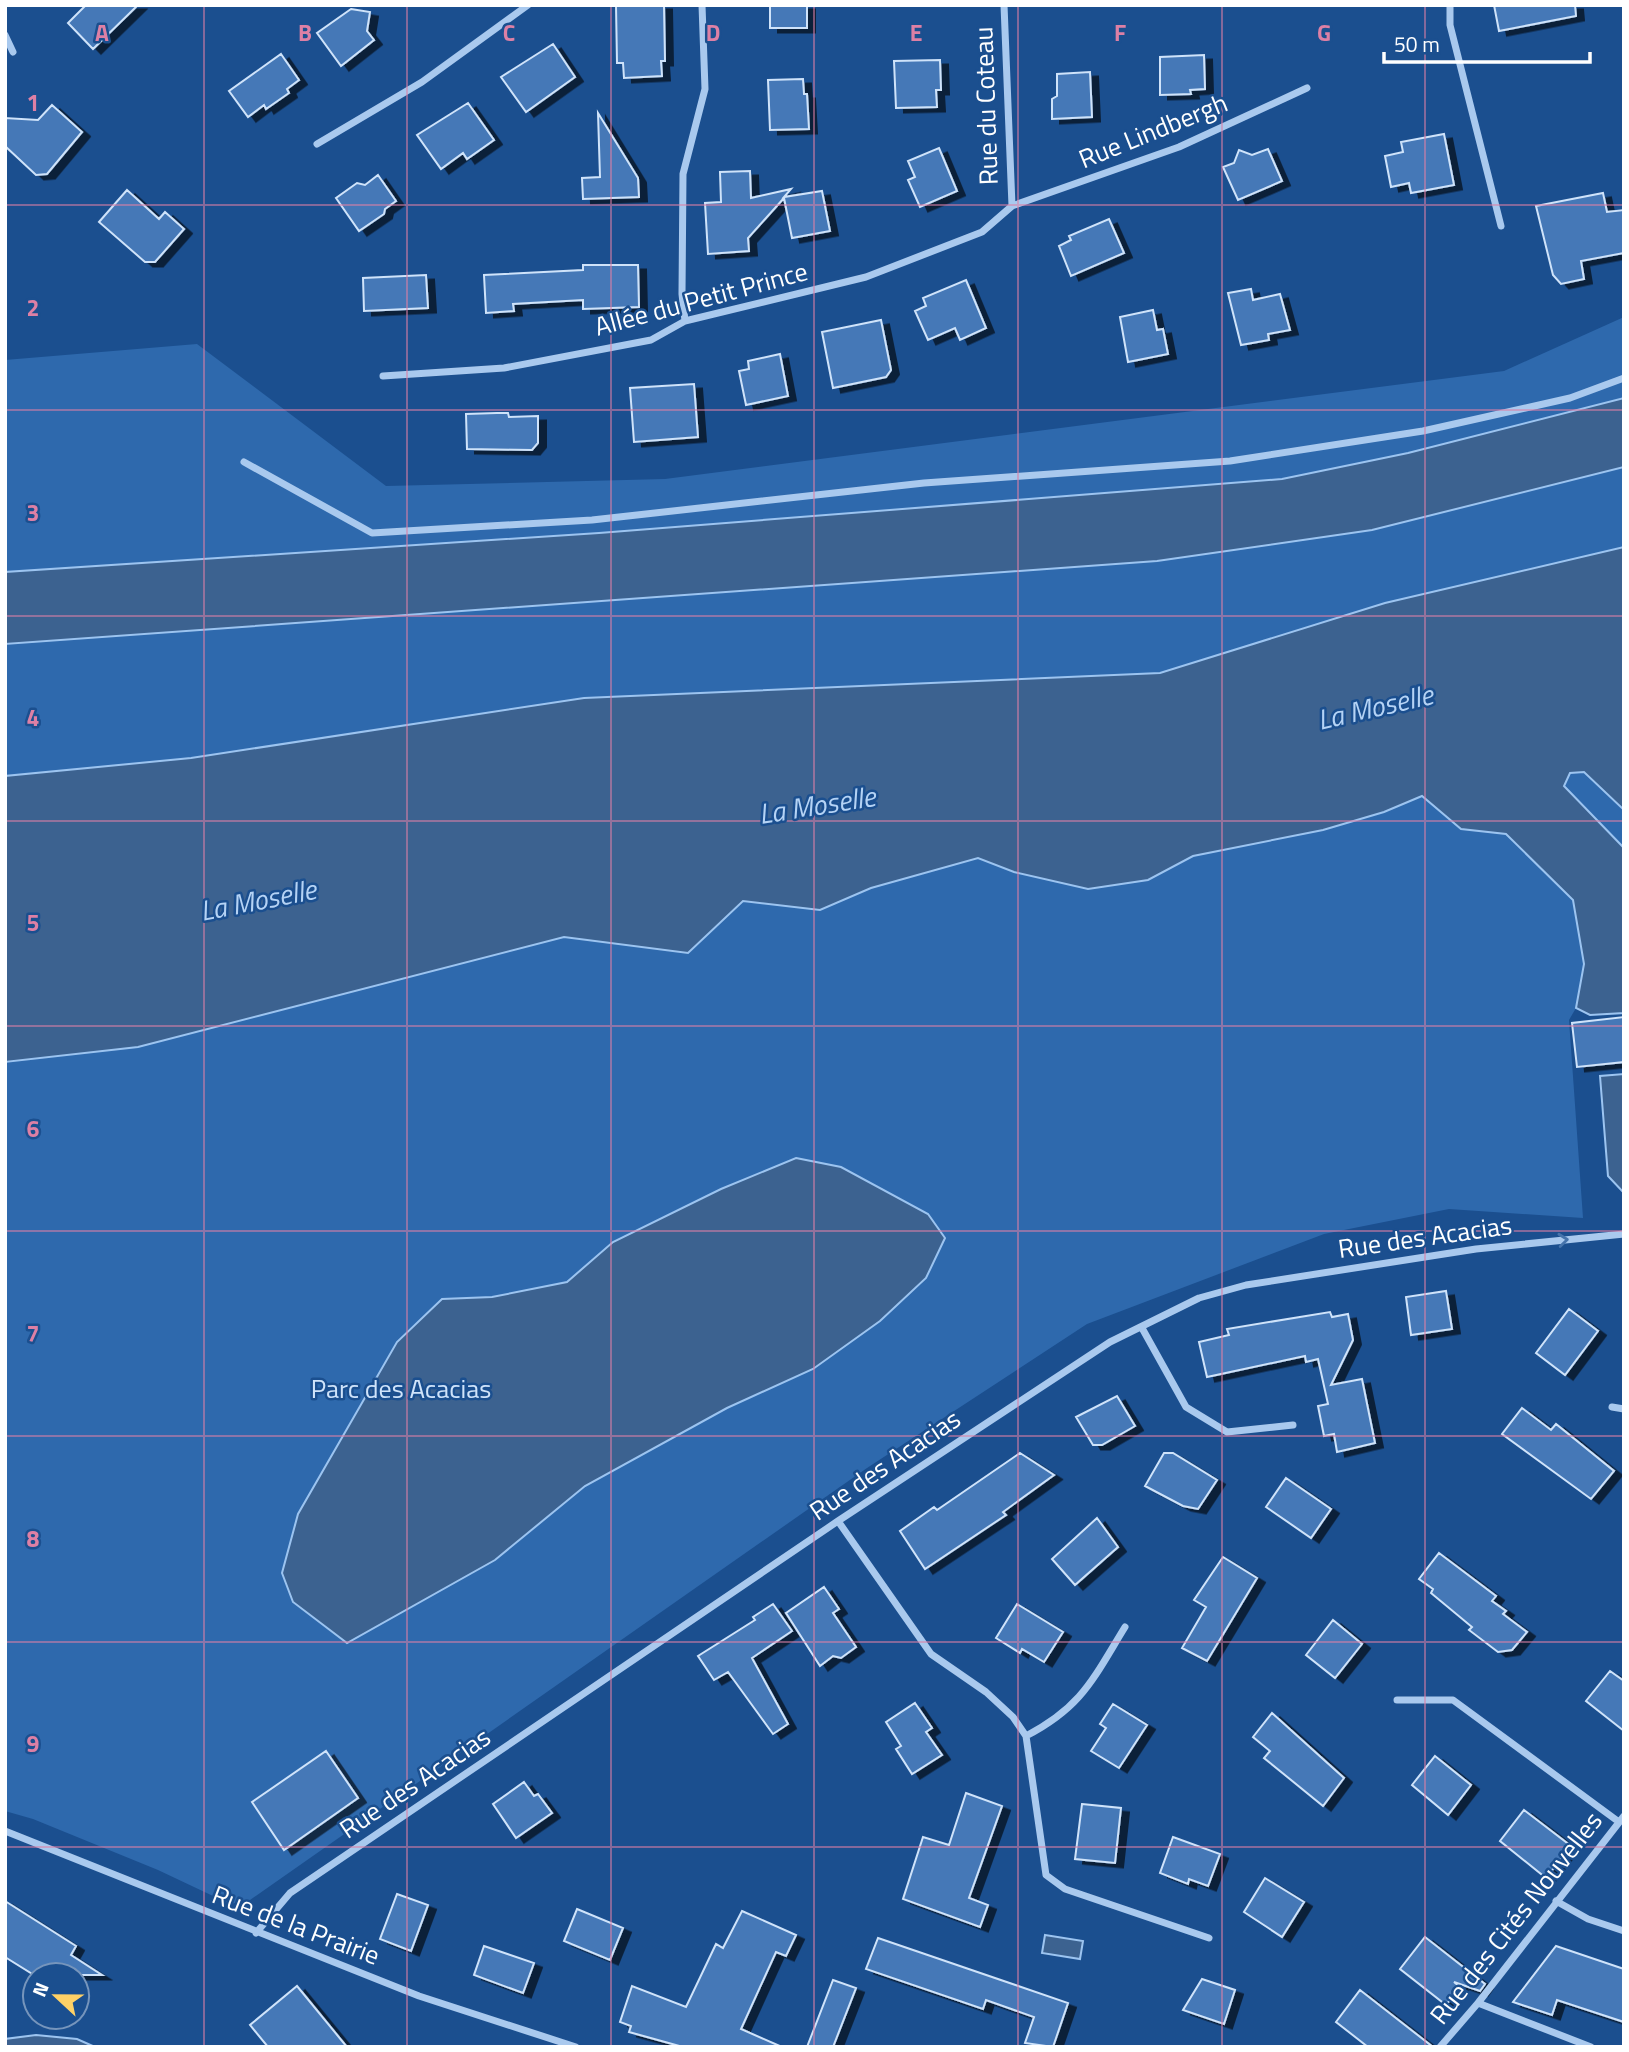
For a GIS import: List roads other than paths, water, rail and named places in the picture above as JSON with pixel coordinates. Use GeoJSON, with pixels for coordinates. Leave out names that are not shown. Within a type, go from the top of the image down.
{"type":"FeatureCollection","features":[{"type":"Feature","properties":{"kind":"street"},"geometry":{"type":"LineString","coordinates":[[317,145],[422,82],[528,5]]}},
{"type":"Feature","properties":{"kind":"street"},"geometry":{"type":"LineString","coordinates":[[685,321],[682,294],[683,174],[705,89],[702,5]]}},
{"type":"Feature","properties":{"kind":"street","name":"Rue du Coteau"},"geometry":{"type":"LineString","coordinates":[[1004,5],[1012,206]]}},
{"type":"Feature","properties":{"kind":"street"},"geometry":{"type":"LineString","coordinates":[[1450,5],[1450,25],[1502,226]]}},
{"type":"Feature","properties":{"kind":"street"},"geometry":{"type":"LineString","coordinates":[[5,35],[13,52]]}},
{"type":"Feature","properties":{"kind":"street","name":"Rue Lindbergh"},"geometry":{"type":"LineString","coordinates":[[1012,206],[1179,147],[1307,88]]}},
{"type":"Feature","properties":{"kind":"street","name":"Allée du Petit Prince"},"geometry":{"type":"LineString","coordinates":[[383,376],[504,368],[651,340],[685,321],[866,277],[982,232],[1012,206]]}},
{"type":"Feature","properties":{"kind":"street"},"geometry":{"type":"LineString","coordinates":[[244,461],[372,533],[578,521],[924,484],[1230,461],[1423,431],[1570,398],[1624,377]]}},
{"type":"Feature","properties":{"kind":"street","name":"Rue des Acacias"},"geometry":{"type":"LineString","coordinates":[[256,1933],[290,1894],[838,1521],[1110,1342],[1199,1298],[1246,1284],[1476,1249],[1624,1234]]}},
{"type":"Feature","properties":{"kind":"street"},"geometry":{"type":"LineString","coordinates":[[1142,1328],[1186,1407],[1227,1433],[1293,1425]]}},
{"type":"Feature","properties":{"kind":"street"},"geometry":{"type":"LineString","coordinates":[[1612,1407],[1624,1409]]}},
{"type":"Feature","properties":{"kind":"street"},"geometry":{"type":"LineString","coordinates":[[838,1521],[931,1654],[986,1692],[1013,1717],[1026,1736],[1046,1875],[1065,1889],[1209,1938]]}},
{"type":"Feature","properties":{"kind":"street"},"geometry":{"type":"LineString","coordinates":[[1026,1736],[1057,1720],[1083,1695],[1125,1627]]}},
{"type":"Feature","properties":{"kind":"street"},"geometry":{"type":"LineString","coordinates":[[1397,1700],[1453,1700],[1621,1819]]}},
{"type":"Feature","properties":{"kind":"street","name":"Rue des Cités Nouvelles"},"geometry":{"type":"LineString","coordinates":[[1440,2047],[1478,2003],[1621,1819]]}},
{"type":"Feature","properties":{"kind":"street","name":"Rue de la Prairie"},"geometry":{"type":"LineString","coordinates":[[5,1831],[419,1996],[576,2047]]}},
{"type":"Feature","properties":{"kind":"street"},"geometry":{"type":"LineString","coordinates":[[1556,1902],[1588,1919],[1624,1931]]}},
{"type":"Feature","properties":{"kind":"street"},"geometry":{"type":"LineString","coordinates":[[1478,2003],[1591,2047]]}},
{"type":"Feature","properties":{"kind":"water"},"geometry":{"type":"Polygon","coordinates":[[[1624,398],[1624,467],[1372,530],[1157,561],[5,644],[5,572],[599,533],[1282,479],[1408,453],[1624,398]]]}},
{"type":"Feature","properties":{"kind":"water","name":"La Moselle"},"geometry":{"type":"Polygon","coordinates":[[[1624,547],[1624,810],[1584,772],[1570,773],[1564,786],[1624,848],[1624,1013],[1590,1015],[1576,1008],[1584,964],[1573,900],[1506,834],[1461,829],[1422,796],[1384,812],[1323,830],[1193,856],[1148,880],[1088,889],[1014,872],[978,858],[871,888],[820,910],[743,901],[688,953],[564,937],[138,1047],[5,1062],[5,776],[191,758],[584,698],[1160,673],[1385,603],[1624,547]]]}},
{"type":"Feature","properties":{"kind":"water"},"geometry":{"type":"Polygon","coordinates":[[[1624,1074],[1624,1193],[1608,1176],[1600,1076],[1624,1074]]]}},
{"type":"Feature","properties":{"kind":"water"},"geometry":{"type":"Polygon","coordinates":[[[796,1158],[841,1167],[928,1214],[945,1238],[926,1278],[880,1321],[813,1369],[727,1408],[585,1486],[495,1560],[347,1643],[293,1602],[282,1573],[298,1514],[397,1342],[442,1299],[492,1297],[567,1282],[613,1242],[721,1189],[796,1158]]]}},
{"type":"Feature","properties":{"kind":"water"},"geometry":{"type":"Polygon","coordinates":[[[1045,1935],[1083,1941],[1080,1959],[1042,1953],[1045,1935]]]}},
{"type":"Feature","properties":{"kind":"water"},"geometry":{"type":"Polygon","coordinates":[[[36,2035],[77,2039],[95,2047],[5,2047],[5,2039],[36,2035]]]}},
{"type":"Feature","properties":{"kind":"park label","name":"Parc des Acacias"},"geometry":{"type":"Point","coordinates":[401,1389]}}]}
